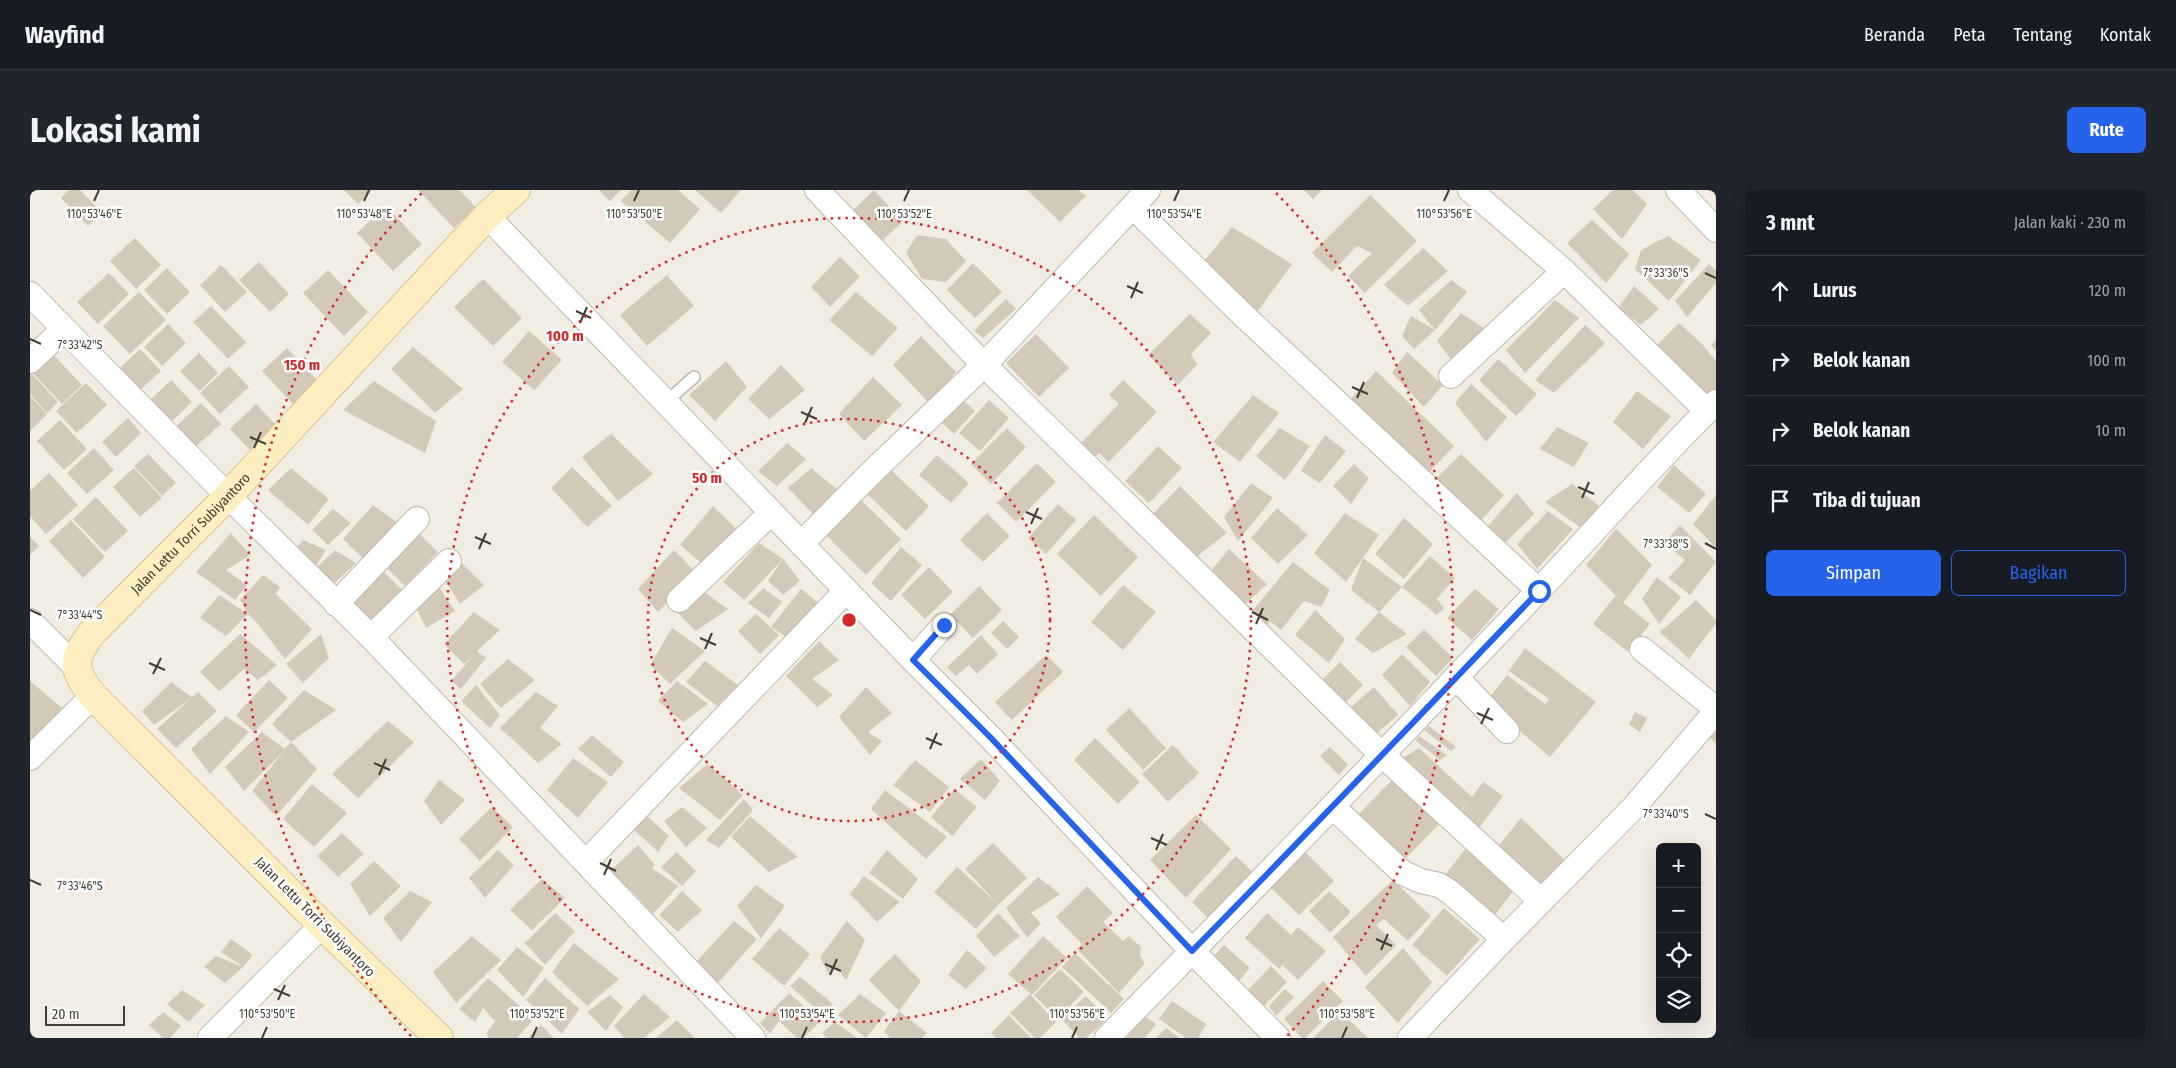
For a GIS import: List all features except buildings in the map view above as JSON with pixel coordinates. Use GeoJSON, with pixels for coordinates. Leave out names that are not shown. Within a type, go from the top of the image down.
{"type":"FeatureCollection","features":[{"type":"Feature","properties":{"kind":"main road","name":"Jalan Lettu Torri Subiyantoro"},"geometry":{"type":"LineString","coordinates":[[439,1038],[322,925],[93,696],[79,677],[76,667],[83,645],[91,634],[228,496],[500,199]]}},
{"type":"Feature","properties":{"kind":"street"},"geometry":{"type":"LineString","coordinates":[[817,190],[984,365],[1381,754],[1541,901]]}},
{"type":"Feature","properties":{"kind":"street"},"geometry":{"type":"LineString","coordinates":[[1107,1038],[1333,807],[1381,754],[1539,591],[1711,406],[1564,271],[1470,190]]}},
{"type":"Feature","properties":{"kind":"street"},"geometry":{"type":"LineString","coordinates":[[1678,190],[1716,230]]}},
{"type":"Feature","properties":{"kind":"street"},"geometry":{"type":"LineString","coordinates":[[801,544],[870,474],[984,365],[1141,198],[1241,313],[1539,591]]}},
{"type":"Feature","properties":{"kind":"street"},"geometry":{"type":"LineString","coordinates":[[500,199],[665,403],[913,660],[991,738],[1192,951],[1278,1038]]}},
{"type":"Feature","properties":{"kind":"street"},"geometry":{"type":"LineString","coordinates":[[1451,376],[1564,271]]}},
{"type":"Feature","properties":{"kind":"street"},"geometry":{"type":"LineString","coordinates":[[30,294],[228,496],[371,637],[753,1038]]}},
{"type":"Feature","properties":{"kind":"street"},"geometry":{"type":"LineString","coordinates":[[30,360],[64,329]]}},
{"type":"Feature","properties":{"kind":"street"},"geometry":{"type":"LineString","coordinates":[[679,600],[771,513]]}},
{"type":"Feature","properties":{"kind":"street"},"geometry":{"type":"LineString","coordinates":[[336,604],[417,519]]}},
{"type":"Feature","properties":{"kind":"street"},"geometry":{"type":"LineString","coordinates":[[371,637],[449,561]]}},
{"type":"Feature","properties":{"kind":"street"},"geometry":{"type":"LineString","coordinates":[[586,862],[846,591]]}},
{"type":"Feature","properties":{"kind":"street"},"geometry":{"type":"LineString","coordinates":[[30,621],[76,667]]}},
{"type":"Feature","properties":{"kind":"street"},"geometry":{"type":"LineString","coordinates":[[913,660],[944,625]]}},
{"type":"Feature","properties":{"kind":"street"},"geometry":{"type":"LineString","coordinates":[[1410,1038],[1504,938],[1634,807],[1716,710],[1642,649]]}},
{"type":"Feature","properties":{"kind":"street"},"geometry":{"type":"LineString","coordinates":[[1456,678],[1507,732]]}},
{"type":"Feature","properties":{"kind":"street"},"geometry":{"type":"LineString","coordinates":[[30,758],[93,696]]}},
{"type":"Feature","properties":{"kind":"street"},"geometry":{"type":"LineString","coordinates":[[1333,807],[1403,873],[1420,881],[1439,885],[1450,892],[1504,938]]}},
{"type":"Feature","properties":{"kind":"street"},"geometry":{"type":"LineString","coordinates":[[210,1038],[322,925]]}},
{"type":"Feature","properties":{"kind":"lane"},"geometry":{"type":"LineString","coordinates":[[665,403],[694,377]]}},
{"type":"Feature","properties":{"kind":"route"},"geometry":{"type":"LineString","coordinates":[[944,625],[913,660],[991,738],[1192,951],[1333,807],[1381,754],[1539,591]]}}]}
